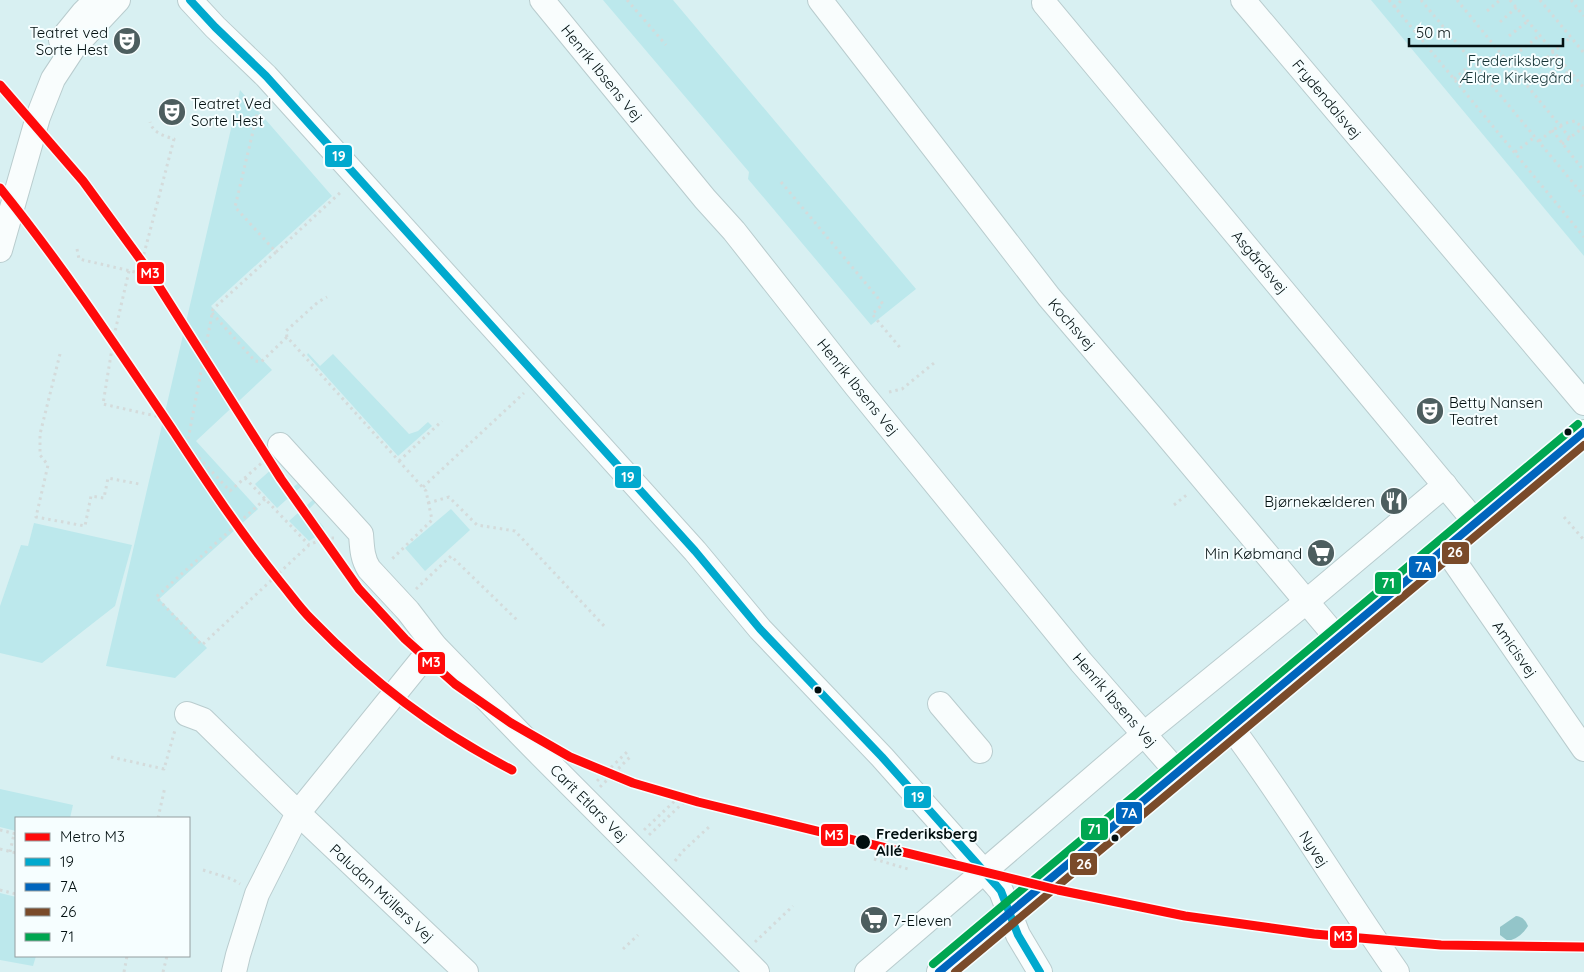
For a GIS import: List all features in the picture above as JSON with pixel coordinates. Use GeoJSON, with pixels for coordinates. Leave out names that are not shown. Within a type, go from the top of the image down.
{"type":"FeatureCollection","features":[{"type":"Feature","properties":{"kind":"street"},"geometry":{"type":"LineString","coordinates":[[0,191],[26,107],[42,70],[65,34],[96,0]]}},
{"type":"Feature","properties":{"kind":"street"},"geometry":{"type":"LineString","coordinates":[[0,250],[38,117],[53,79],[74,47],[118,0]]}},
{"type":"Feature","properties":{"kind":"street"},"geometry":{"type":"LineString","coordinates":[[190,0],[266,76],[695,551],[775,644],[882,757],[985,871],[1001,891],[1018,936],[1040,972]]}},
{"type":"Feature","properties":{"kind":"street","name":"Henrik Ibsens Vej"},"geometry":{"type":"LineString","coordinates":[[542,0],[734,231],[1081,662],[1177,772]]}},
{"type":"Feature","properties":{"kind":"street","name":"Kochsvej"},"geometry":{"type":"LineString","coordinates":[[820,0],[1049,297],[1337,638]]}},
{"type":"Feature","properties":{"kind":"street","name":"Frydendalsvej"},"geometry":{"type":"LineString","coordinates":[[1243,0],[1584,403]]}},
{"type":"Feature","properties":{"kind":"street","name":"Asgårdsvej"},"geometry":{"type":"LineString","coordinates":[[1044,3],[1476,522]]}},
{"type":"Feature","properties":{"kind":"street"},"geometry":{"type":"LineString","coordinates":[[939,972],[1584,432]]}},
{"type":"Feature","properties":{"kind":"street","name":"Carit Etlars Vej"},"geometry":{"type":"LineString","coordinates":[[280,446],[361,534],[364,562],[374,576],[408,611],[434,645],[749,964]]}},
{"type":"Feature","properties":{"kind":"street"},"geometry":{"type":"LineString","coordinates":[[867,972],[1144,734],[1306,602],[1445,485]]}},
{"type":"Feature","properties":{"kind":"street","name":"Amicisvej"},"geometry":{"type":"LineString","coordinates":[[1445,548],[1584,750]]}},
{"type":"Feature","properties":{"kind":"street"},"geometry":{"type":"LineString","coordinates":[[234,972],[257,894],[298,813],[434,645]]}},
{"type":"Feature","properties":{"kind":"street"},"geometry":{"type":"LineString","coordinates":[[940,704],[980,751]]}},
{"type":"Feature","properties":{"kind":"street","name":"Paludan Müllers Vej"},"geometry":{"type":"LineString","coordinates":[[181,719],[203,720],[466,972]]}},
{"type":"Feature","properties":{"kind":"street","name":"Nyvej"},"geometry":{"type":"LineString","coordinates":[[1231,727],[1259,764],[1358,917],[1397,972]]}},
{"type":"Feature","properties":{"kind":"path"},"geometry":{"type":"LineString","coordinates":[[627,0],[666,45]]}},
{"type":"Feature","properties":{"kind":"path"},"geometry":{"type":"LineString","coordinates":[[1389,0],[1584,237]]}},
{"type":"Feature","properties":{"kind":"path"},"geometry":{"type":"LineString","coordinates":[[1394,7],[1402,0]]}},
{"type":"Feature","properties":{"kind":"path"},"geometry":{"type":"LineString","coordinates":[[1421,0],[1584,196]]}},
{"type":"Feature","properties":{"kind":"path"},"geometry":{"type":"LineString","coordinates":[[1457,0],[1570,138]]}},
{"type":"Feature","properties":{"kind":"path"},"geometry":{"type":"LineString","coordinates":[[1487,11],[1500,0]]}},
{"type":"Feature","properties":{"kind":"path"},"geometry":{"type":"LineString","coordinates":[[1510,0],[1584,88]]}},
{"type":"Feature","properties":{"kind":"path"},"geometry":{"type":"LineString","coordinates":[[1540,0],[1584,53]]}},
{"type":"Feature","properties":{"kind":"path"},"geometry":{"type":"LineString","coordinates":[[1571,0],[1584,16]]}},
{"type":"Feature","properties":{"kind":"path"},"geometry":{"type":"LineString","coordinates":[[1500,22],[1517,7]]}},
{"type":"Feature","properties":{"kind":"path"},"geometry":{"type":"LineString","coordinates":[[1509,36],[1528,21]]}},
{"type":"Feature","properties":{"kind":"path"},"geometry":{"type":"LineString","coordinates":[[1520,51],[1540,35]]}},
{"type":"Feature","properties":{"kind":"path"},"geometry":{"type":"LineString","coordinates":[[1537,66],[1571,37]]}},
{"type":"Feature","properties":{"kind":"path"},"geometry":{"type":"LineString","coordinates":[[1454,79],[1473,63]]}},
{"type":"Feature","properties":{"kind":"path"},"geometry":{"type":"LineString","coordinates":[[1556,82],[1569,70]]}},
{"type":"Feature","properties":{"kind":"path"},"geometry":{"type":"LineString","coordinates":[[266,76],[234,207],[276,252]]}},
{"type":"Feature","properties":{"kind":"path"},"geometry":{"type":"LineString","coordinates":[[1539,142],[1560,125],[1575,121],[1584,127],[1562,144]]}},
{"type":"Feature","properties":{"kind":"path"},"geometry":{"type":"LineString","coordinates":[[77,249],[79,259],[139,273],[174,139],[163,136],[152,128],[150,122]]}},
{"type":"Feature","properties":{"kind":"path"},"geometry":{"type":"LineString","coordinates":[[1552,130],[1584,171]]}},
{"type":"Feature","properties":{"kind":"path"},"geometry":{"type":"LineString","coordinates":[[1515,152],[1535,137]]}},
{"type":"Feature","properties":{"kind":"path"},"geometry":{"type":"LineString","coordinates":[[280,446],[230,491],[187,445],[213,309],[357,177]]}},
{"type":"Feature","properties":{"kind":"path"},"geometry":{"type":"LineString","coordinates":[[781,182],[883,304],[872,314],[902,350]]}},
{"type":"Feature","properties":{"kind":"path"},"geometry":{"type":"LineString","coordinates":[[129,271],[114,336],[103,404],[160,417]]}},
{"type":"Feature","properties":{"kind":"path"},"geometry":{"type":"LineString","coordinates":[[327,297],[318,302],[286,331],[287,337],[423,487],[426,491],[432,520],[374,576]]}},
{"type":"Feature","properties":{"kind":"path"},"geometry":{"type":"LineString","coordinates":[[212,313],[255,361],[261,362],[287,337]]}},
{"type":"Feature","properties":{"kind":"path"},"geometry":{"type":"LineString","coordinates":[[60,354],[40,434],[40,455],[48,465],[36,516],[85,526],[91,496],[104,498],[108,478],[138,484]]}},
{"type":"Feature","properties":{"kind":"path"},"geometry":{"type":"LineString","coordinates":[[865,396],[902,389],[934,363]]}},
{"type":"Feature","properties":{"kind":"path"},"geometry":{"type":"LineString","coordinates":[[423,487],[539,379]]}},
{"type":"Feature","properties":{"kind":"path"},"geometry":{"type":"LineString","coordinates":[[399,461],[442,421]]}},
{"type":"Feature","properties":{"kind":"path"},"geometry":{"type":"LineString","coordinates":[[245,478],[309,545]]}},
{"type":"Feature","properties":{"kind":"path"},"geometry":{"type":"LineString","coordinates":[[428,503],[449,497],[477,525],[515,531],[606,628]]}},
{"type":"Feature","properties":{"kind":"path"},"geometry":{"type":"LineString","coordinates":[[265,499],[156,597],[202,645],[309,545],[325,538],[339,537],[354,526]]}},
{"type":"Feature","properties":{"kind":"path"},"geometry":{"type":"LineString","coordinates":[[1564,517],[1584,540]]}},
{"type":"Feature","properties":{"kind":"path"},"geometry":{"type":"LineString","coordinates":[[401,604],[451,556],[516,620]]}},
{"type":"Feature","properties":{"kind":"path"},"geometry":{"type":"LineString","coordinates":[[111,757],[164,769],[181,719]]}},
{"type":"Feature","properties":{"kind":"path"},"geometry":{"type":"LineString","coordinates":[[585,799],[627,752]]}},
{"type":"Feature","properties":{"kind":"path"},"geometry":{"type":"LineString","coordinates":[[585,799],[632,755]]}},
{"type":"Feature","properties":{"kind":"path"},"geometry":{"type":"LineString","coordinates":[[158,817],[164,788]]}},
{"type":"Feature","properties":{"kind":"path"},"geometry":{"type":"LineString","coordinates":[[632,847],[680,796]]}},
{"type":"Feature","properties":{"kind":"path"},"geometry":{"type":"LineString","coordinates":[[632,847],[685,801]]}},
{"type":"Feature","properties":{"kind":"path"},"geometry":{"type":"LineString","coordinates":[[662,877],[683,851],[710,826]]}},
{"type":"Feature","properties":{"kind":"path"},"geometry":{"type":"LineString","coordinates":[[0,830],[15,834],[10,852]]}},
{"type":"Feature","properties":{"kind":"path"},"geometry":{"type":"LineString","coordinates":[[0,849],[15,853]]}},
{"type":"Feature","properties":{"kind":"path"},"geometry":{"type":"LineString","coordinates":[[874,859],[908,869]]}},
{"type":"Feature","properties":{"kind":"path"},"geometry":{"type":"LineString","coordinates":[[203,870],[232,879],[257,894]]}},
{"type":"Feature","properties":{"kind":"path"},"geometry":{"type":"LineString","coordinates":[[0,890],[15,894]]}},
{"type":"Feature","properties":{"kind":"path"},"geometry":{"type":"LineString","coordinates":[[749,964],[793,906]]}},
{"type":"Feature","properties":{"kind":"path"},"geometry":{"type":"LineString","coordinates":[[623,949],[638,935]]}},
{"type":"Feature","properties":{"kind":"path"},"geometry":{"type":"LineString","coordinates":[[124,972],[127,957]]}},
{"type":"Feature","properties":{"kind":"path"},"geometry":{"type":"LineString","coordinates":[[163,972],[167,957]]}},
{"type":"Feature","properties":{"kind":"green space"},"geometry":{"type":"Polygon","coordinates":[[[603,0],[673,0],[916,289],[871,325],[748,179],[749,172],[603,0]]]}},
{"type":"Feature","properties":{"kind":"green space","name":"Frederiksberg Ældre Kirkegård"},"geometry":{"type":"Polygon","coordinates":[[[1371,0],[1584,0],[1584,256],[1371,0]]]}},
{"type":"Feature","properties":{"kind":"green space"},"geometry":{"type":"Polygon","coordinates":[[[240,90],[332,196],[211,306],[272,370],[196,441],[258,509],[159,599],[207,648],[175,678],[106,666],[240,90]]]}},
{"type":"Feature","properties":{"kind":"green space"},"geometry":{"type":"Polygon","coordinates":[[[308,353],[320,366],[333,354],[409,434],[418,431],[428,422],[432,426],[398,456],[307,355],[308,353]]]}},
{"type":"Feature","properties":{"kind":"green space"},"geometry":{"type":"Polygon","coordinates":[[[273,468],[291,489],[302,480],[303,485],[277,508],[255,484],[273,468]]]}},
{"type":"Feature","properties":{"kind":"green space"},"geometry":{"type":"Polygon","coordinates":[[[315,498],[319,499],[308,510],[323,526],[325,531],[309,541],[289,521],[315,498]]]}},
{"type":"Feature","properties":{"kind":"green space"},"geometry":{"type":"Polygon","coordinates":[[[451,509],[470,530],[425,571],[405,548],[451,509]]]}},
{"type":"Feature","properties":{"kind":"green space"},"geometry":{"type":"Polygon","coordinates":[[[34,523],[132,545],[115,606],[42,663],[0,653],[0,606],[21,545],[28,546],[34,523]]]}},
{"type":"Feature","properties":{"kind":"green space"},"geometry":{"type":"Polygon","coordinates":[[[0,789],[73,805],[70,817],[15,817],[15,831],[0,827],[0,789]]]}},
{"type":"Feature","properties":{"kind":"green space"},"geometry":{"type":"Polygon","coordinates":[[[0,893],[15,897],[15,957],[36,957],[33,966],[0,960],[0,893]]]}},
{"type":"Feature","properties":{"kind":"shaded area"},"geometry":{"type":"Polygon","coordinates":[[[1516,916],[1524,919],[1528,926],[1519,936],[1508,941],[1500,935],[1500,927],[1516,916]]]}},
{"type":"Feature","properties":{"kind":"metro line","name":"M3"},"geometry":{"type":"LineString","coordinates":[[0,85],[83,181],[151,274],[281,479],[359,589],[405,639],[455,684],[511,723],[570,757],[633,783],[698,802],[1058,890],[1185,916],[1314,934],[1441,945],[1584,947]]}},
{"type":"Feature","properties":{"kind":"metro line","name":"M3"},"geometry":{"type":"LineString","coordinates":[[0,188],[90,308],[239,528],[303,610],[357,664],[381,684],[431,721],[484,755],[512,770]]}},
{"type":"Feature","properties":{"kind":"transit line","name":"19"},"geometry":{"type":"LineString","coordinates":[[190,0],[266,76],[695,551],[760,629],[882,757],[996,885],[1001,891],[1018,935],[1040,972]]}},
{"type":"Feature","properties":{"kind":"transit line","name":"71"},"geometry":{"type":"LineString","coordinates":[[933,964],[1578,424]]}},
{"type":"Feature","properties":{"kind":"transit line","name":"7A"},"geometry":{"type":"LineString","coordinates":[[939,972],[1584,432]]}},
{"type":"Feature","properties":{"kind":"transit line","name":"26"},"geometry":{"type":"LineString","coordinates":[[955,972],[1584,445]]}},
{"type":"Feature","properties":{"kind":"place","name":"Teatret ved Sorte Hest"},"geometry":{"type":"Point","coordinates":[127,41]}},
{"type":"Feature","properties":{"kind":"place","name":"Teatret Ved Sorte Hest"},"geometry":{"type":"Point","coordinates":[172,112]}},
{"type":"Feature","properties":{"kind":"place","name":"Betty Nansen Teatret"},"geometry":{"type":"Point","coordinates":[1430,411]}},
{"type":"Feature","properties":{"kind":"place","name":"Bjørnekælderen"},"geometry":{"type":"Point","coordinates":[1394,501]}},
{"type":"Feature","properties":{"kind":"place","name":"Min Købmand"},"geometry":{"type":"Point","coordinates":[1321,553]}},
{"type":"Feature","properties":{"kind":"place","name":"Frederiksberg Allé"},"geometry":{"type":"Point","coordinates":[863,842]}},
{"type":"Feature","properties":{"kind":"place","name":"7-Eleven"},"geometry":{"type":"Point","coordinates":[874,920]}}]}
